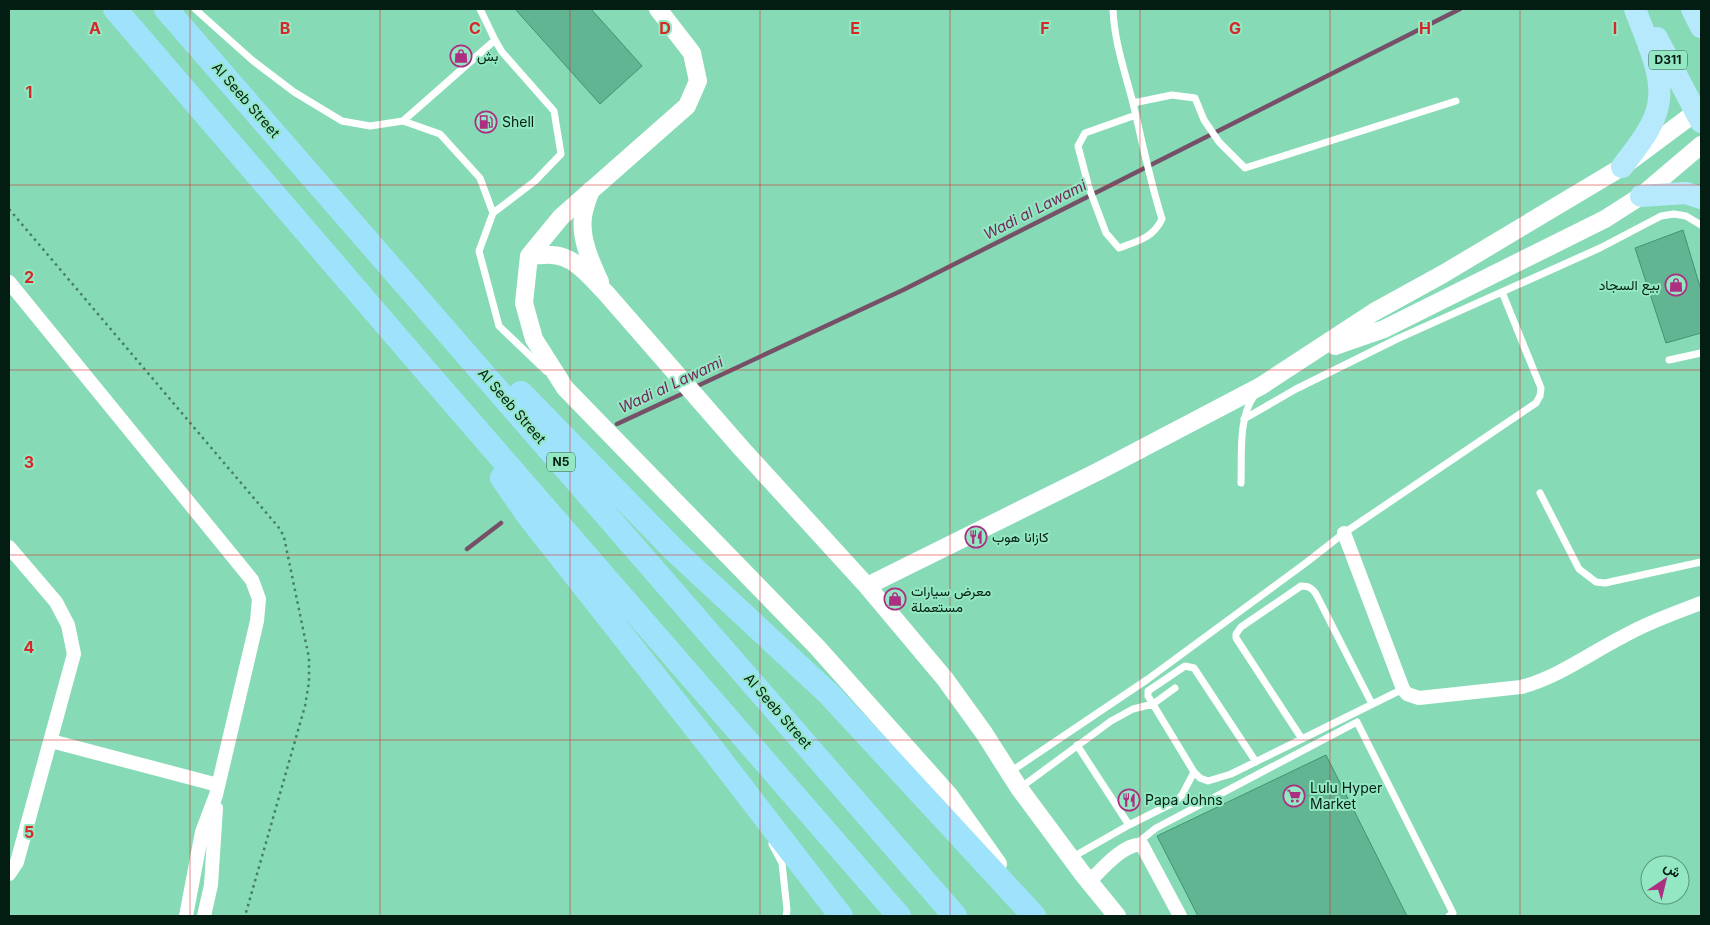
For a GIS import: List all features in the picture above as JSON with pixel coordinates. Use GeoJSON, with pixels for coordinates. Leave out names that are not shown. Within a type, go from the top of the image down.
{"type":"FeatureCollection","features":[{"type":"Feature","properties":{"kind":"highway"},"geometry":{"type":"LineString","coordinates":[[115,9],[899,916]]}},
{"type":"Feature","properties":{"kind":"highway","name":"Al Seeb Street"},"geometry":{"type":"LineString","coordinates":[[166,9],[955,916]]}},
{"type":"Feature","properties":{"kind":"highway"},"geometry":{"type":"LineString","coordinates":[[280,139],[466,337],[675,551],[829,694],[1034,916]]}},
{"type":"Feature","properties":{"kind":"highway"},"geometry":{"type":"LineString","coordinates":[[432,378],[527,514],[714,750],[841,916]]}},
{"type":"Feature","properties":{"kind":"main road"},"geometry":{"type":"LineString","coordinates":[[1622,167],[1646,132],[1658,107],[1660,88],[1654,61],[1635,9]]}},
{"type":"Feature","properties":{"kind":"main road","name":"D311"},"geometry":{"type":"LineString","coordinates":[[1641,9],[1699,116]]}},
{"type":"Feature","properties":{"kind":"main road"},"geometry":{"type":"LineString","coordinates":[[1692,9],[1701,27]]}},
{"type":"Feature","properties":{"kind":"main road"},"geometry":{"type":"LineString","coordinates":[[1641,196],[1686,193],[1701,198]]}},
{"type":"Feature","properties":{"kind":"street"},"geometry":{"type":"LineString","coordinates":[[658,9],[692,53],[698,81],[687,106],[561,217],[529,256],[524,303],[534,339],[565,388],[817,647],[949,795],[1034,916]]}},
{"type":"Feature","properties":{"kind":"street"},"geometry":{"type":"LineString","coordinates":[[867,586],[1100,472],[1262,386],[1374,312],[1443,274],[1622,167],[1699,116]]}},
{"type":"Feature","properties":{"kind":"street"},"geometry":{"type":"LineString","coordinates":[[1310,354],[1384,329],[1605,219],[1641,196],[1701,145]]}},
{"type":"Feature","properties":{"kind":"street"},"geometry":{"type":"LineString","coordinates":[[591,189],[582,216],[583,238],[589,257],[605,292]]}},
{"type":"Feature","properties":{"kind":"street"},"geometry":{"type":"LineString","coordinates":[[529,256],[552,255],[567,258],[583,269],[742,449],[867,586],[945,679],[984,733],[1020,788],[1089,882],[1117,916]]}},
{"type":"Feature","properties":{"kind":"street"},"geometry":{"type":"LineString","coordinates":[[9,282],[252,580],[259,599],[257,621],[217,790],[202,832],[186,916]]}},
{"type":"Feature","properties":{"kind":"street"},"geometry":{"type":"LineString","coordinates":[[1344,533],[1403,689],[1407,694],[1418,698],[1534,684],[1558,673],[1638,628],[1701,603]]}},
{"type":"Feature","properties":{"kind":"street"},"geometry":{"type":"LineString","coordinates":[[9,547],[56,602],[68,625],[74,654],[17,862],[9,874]]}},
{"type":"Feature","properties":{"kind":"street"},"geometry":{"type":"LineString","coordinates":[[51,741],[217,790]]}},
{"type":"Feature","properties":{"kind":"street"},"geometry":{"type":"LineString","coordinates":[[204,916],[211,885],[217,790]]}},
{"type":"Feature","properties":{"kind":"street"},"geometry":{"type":"LineString","coordinates":[[1089,882],[1121,853],[1136,844],[1142,845],[1180,916]]}},
{"type":"Feature","properties":{"kind":"lane"},"geometry":{"type":"LineString","coordinates":[[195,9],[252,60],[294,92],[342,121],[370,126],[403,121],[440,134],[480,178],[493,213]]}},
{"type":"Feature","properties":{"kind":"lane"},"geometry":{"type":"LineString","coordinates":[[480,9],[502,52],[554,111],[560,154],[535,181],[493,213],[479,251],[499,326],[565,388]]}},
{"type":"Feature","properties":{"kind":"lane"},"geometry":{"type":"LineString","coordinates":[[1113,9],[1114,29],[1136,115],[1154,195],[1162,219],[1157,229],[1143,240],[1119,248],[1106,233],[1089,188],[1078,146],[1085,133],[1136,115]]}},
{"type":"Feature","properties":{"kind":"lane"},"geometry":{"type":"LineString","coordinates":[[403,121],[495,40]]}},
{"type":"Feature","properties":{"kind":"lane"},"geometry":{"type":"LineString","coordinates":[[1133,103],[1172,95],[1195,98],[1204,120],[1219,142],[1245,168],[1456,101]]}},
{"type":"Feature","properties":{"kind":"lane"},"geometry":{"type":"LineString","coordinates":[[1244,419],[1296,389],[1398,339],[1600,248],[1661,216],[1674,214],[1686,216],[1701,225]]}},
{"type":"Feature","properties":{"kind":"lane"},"geometry":{"type":"LineString","coordinates":[[1010,773],[1148,679],[1344,533],[1536,403],[1540,396],[1541,388],[1502,292]]}},
{"type":"Feature","properties":{"kind":"lane"},"geometry":{"type":"LineString","coordinates":[[1669,360],[1701,353]]}},
{"type":"Feature","properties":{"kind":"lane"},"geometry":{"type":"LineString","coordinates":[[1241,483],[1244,419],[1248,404],[1262,386]]}},
{"type":"Feature","properties":{"kind":"lane"},"geometry":{"type":"LineString","coordinates":[[1540,494],[1579,569],[1596,582],[1604,583],[1701,562]]}},
{"type":"Feature","properties":{"kind":"lane"},"geometry":{"type":"LineString","coordinates":[[1302,739],[1236,638],[1237,630],[1301,586],[1313,589],[1372,704]]}},
{"type":"Feature","properties":{"kind":"lane"},"geometry":{"type":"LineString","coordinates":[[1256,762],[1194,668],[1185,666],[1149,689],[1147,694],[1152,704],[1194,772],[1200,778],[1208,781],[1231,774],[1256,762],[1403,689]]}},
{"type":"Feature","properties":{"kind":"lane"},"geometry":{"type":"LineString","coordinates":[[1020,788],[1111,721],[1133,709],[1152,704],[1175,688]]}},
{"type":"Feature","properties":{"kind":"lane"},"geometry":{"type":"LineString","coordinates":[[1136,844],[1156,828],[1357,722],[1453,913],[1449,916]]}},
{"type":"Feature","properties":{"kind":"lane"},"geometry":{"type":"LineString","coordinates":[[1077,745],[1129,825]]}},
{"type":"Feature","properties":{"kind":"lane"},"geometry":{"type":"LineString","coordinates":[[714,750],[766,832]]}},
{"type":"Feature","properties":{"kind":"lane"},"geometry":{"type":"LineString","coordinates":[[1071,858],[1129,825],[1175,802],[1182,795],[1194,772]]}},
{"type":"Feature","properties":{"kind":"lane"},"geometry":{"type":"LineString","coordinates":[[770,840],[782,863],[786,913],[782,916]]}},
{"type":"Feature","properties":{"kind":"building"},"geometry":{"type":"Polygon","coordinates":[[[515,9],[591,9],[642,66],[600,104],[515,9]]]}},
{"type":"Feature","properties":{"kind":"building"},"geometry":{"type":"Polygon","coordinates":[[[1683,230],[1701,290],[1701,333],[1666,343],[1635,248],[1683,230]]]}},
{"type":"Feature","properties":{"kind":"building","name":"Lulu Hyper Market"},"geometry":{"type":"Polygon","coordinates":[[[1326,755],[1407,916],[1198,916],[1157,836],[1326,755]]]}},
{"type":"Feature","properties":{"kind":"waterway","name":"Wadi al Lawami"},"geometry":{"type":"LineString","coordinates":[[693,388],[903,290],[1460,9]]}},
{"type":"Feature","properties":{"kind":"waterway","name":"Wadi al Lawami"},"geometry":{"type":"LineString","coordinates":[[617,424],[686,392]]}},
{"type":"Feature","properties":{"kind":"waterway","name":"Wadi al Lawami"},"geometry":{"type":"LineString","coordinates":[[467,549],[501,523]]}},
{"type":"Feature","properties":{"kind":"place","name":"بش"},"geometry":{"type":"Point","coordinates":[461,56]}},
{"type":"Feature","properties":{"kind":"place","name":"Shell"},"geometry":{"type":"Point","coordinates":[486,122]}},
{"type":"Feature","properties":{"kind":"place","name":"بيع السجاد"},"geometry":{"type":"Point","coordinates":[1676,285]}},
{"type":"Feature","properties":{"kind":"place","name":"كازانا هوب"},"geometry":{"type":"Point","coordinates":[976,537]}},
{"type":"Feature","properties":{"kind":"place","name":"معرض سيارات مستعملة"},"geometry":{"type":"Point","coordinates":[895,599]}},
{"type":"Feature","properties":{"kind":"place","name":"Lulu Hyper Market"},"geometry":{"type":"Point","coordinates":[1294,796]}},
{"type":"Feature","properties":{"kind":"place","name":"Papa Johns"},"geometry":{"type":"Point","coordinates":[1129,800]}}]}
